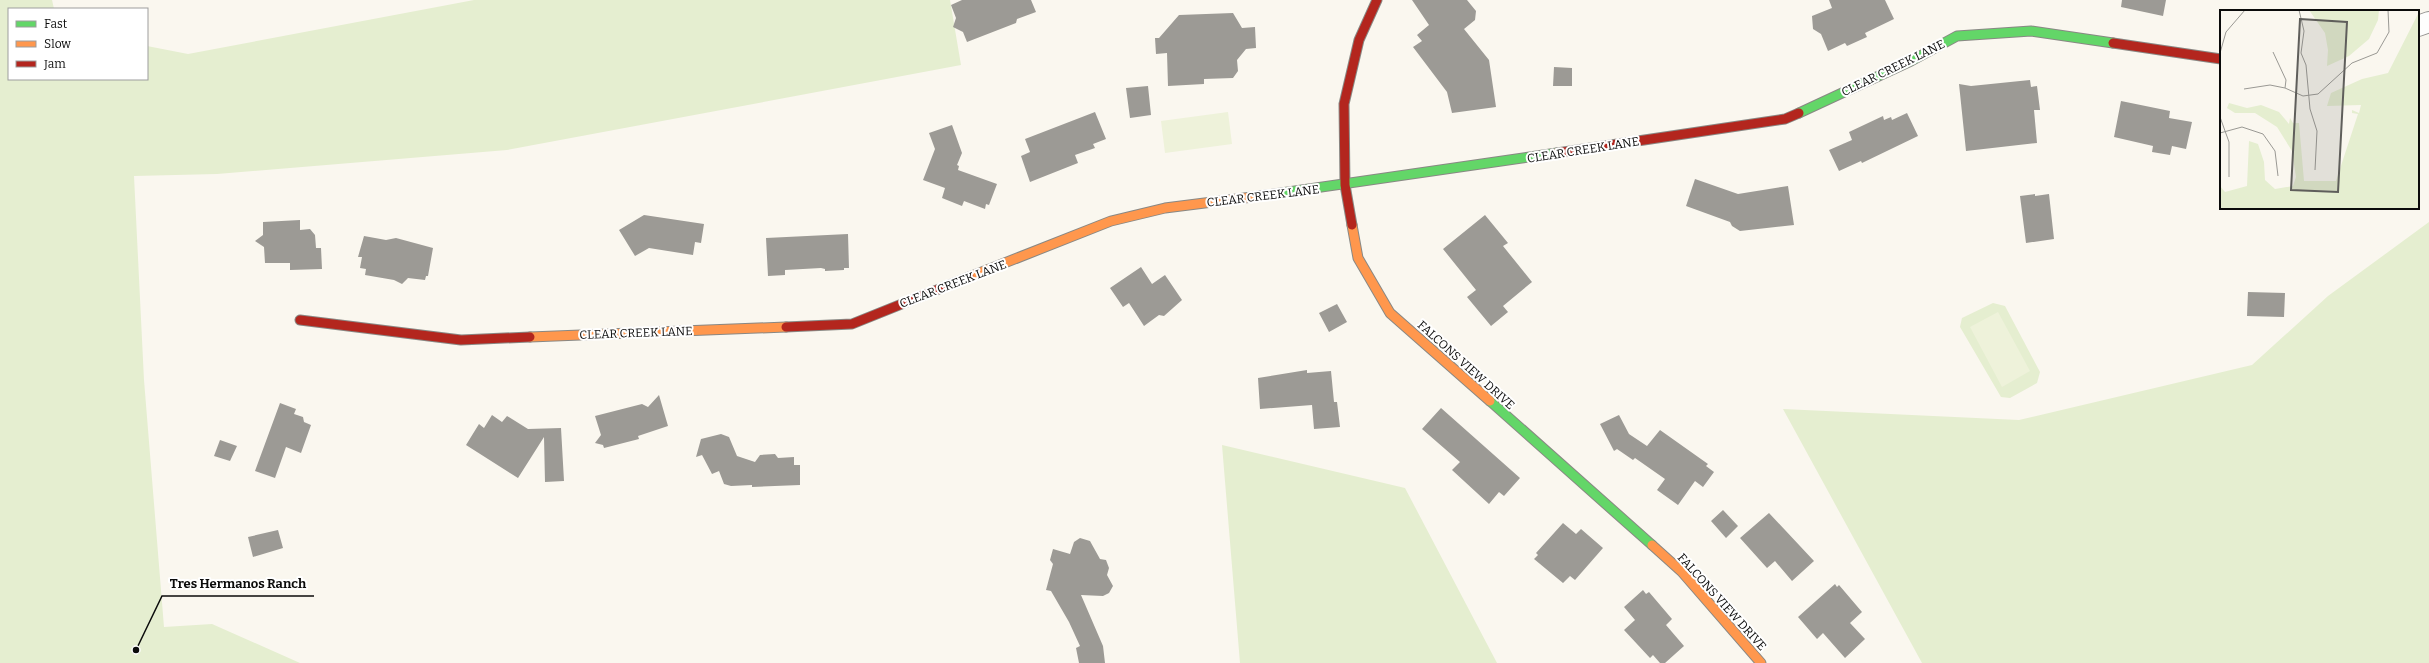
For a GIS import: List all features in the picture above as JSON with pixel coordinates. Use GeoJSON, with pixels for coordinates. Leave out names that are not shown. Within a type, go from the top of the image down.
{"type":"FeatureCollection","features":[{"type":"Feature","properties":{"kind":"street","name":"FALCONS VIEW DRIVE"},"geometry":{"type":"LineString","coordinates":[[1377,0],[1359,40],[1344,104],[1345,185],[1358,258],[1390,313],[1682,572],[1761,663]]}},
{"type":"Feature","properties":{"kind":"street"},"geometry":{"type":"LineString","coordinates":[[2419,26],[2429,22]]}},
{"type":"Feature","properties":{"kind":"street","name":"CLEAR CREEK LANE"},"geometry":{"type":"LineString","coordinates":[[300,320],[460,340],[852,324],[1111,221],[1165,208],[1345,185],[1785,119],[1911,61],[1957,36],[2031,31],[2220,59]]}},
{"type":"Feature","properties":{"kind":"green space"},"geometry":{"type":"Polygon","coordinates":[[[0,0],[52,0],[54,8],[8,8],[8,80],[148,80],[148,46],[188,54],[474,0],[950,0],[961,65],[507,150],[217,174],[134,176],[144,380],[164,627],[212,624],[300,663],[0,663],[0,0]]]}},
{"type":"Feature","properties":{"kind":"green space"},"geometry":{"type":"Polygon","coordinates":[[[1228,112],[1232,144],[1165,153],[1161,121],[1228,112]]]}},
{"type":"Feature","properties":{"kind":"green space"},"geometry":{"type":"Polygon","coordinates":[[[2429,222],[2429,663],[1922,663],[1783,409],[2019,420],[2252,365],[2328,296],[2429,222]]]}},
{"type":"Feature","properties":{"kind":"green space"},"geometry":{"type":"Polygon","coordinates":[[[1993,303],[2005,306],[2040,372],[2037,383],[2010,398],[2001,397],[1960,327],[1962,318],[1993,303]]]}},
{"type":"Feature","properties":{"kind":"green space"},"geometry":{"type":"Polygon","coordinates":[[[1998,312],[2030,371],[2002,387],[1970,327],[1998,312]]]}},
{"type":"Feature","properties":{"kind":"green space"},"geometry":{"type":"Polygon","coordinates":[[[1222,445],[1405,488],[1497,663],[1240,663],[1222,445]]]}},
{"type":"Feature","properties":{"kind":"building"},"geometry":{"type":"Polygon","coordinates":[[[962,0],[1031,0],[1036,12],[1017,19],[1016,23],[967,42],[963,32],[953,27],[956,18],[951,5],[962,0]]]}},
{"type":"Feature","properties":{"kind":"building"},"geometry":{"type":"Polygon","coordinates":[[[1412,0],[1467,0],[1476,11],[1475,20],[1464,29],[1489,60],[1496,107],[1452,113],[1447,92],[1413,47],[1422,41],[1417,35],[1429,25],[1412,0]]]}},
{"type":"Feature","properties":{"kind":"building"},"geometry":{"type":"Polygon","coordinates":[[[1829,0],[1885,0],[1894,19],[1865,33],[1867,37],[1847,46],[1845,43],[1828,51],[1821,34],[1813,29],[1812,16],[1832,8],[1829,0]]]}},
{"type":"Feature","properties":{"kind":"building"},"geometry":{"type":"Polygon","coordinates":[[[2122,0],[2166,0],[2163,16],[2121,7],[2122,0]]]}},
{"type":"Feature","properties":{"kind":"building"},"geometry":{"type":"Polygon","coordinates":[[[1233,13],[1242,28],[1255,27],[1256,48],[1246,49],[1237,60],[1238,71],[1233,78],[1204,79],[1204,84],[1168,86],[1167,53],[1156,54],[1155,38],[1159,38],[1179,15],[1233,13]]]}},
{"type":"Feature","properties":{"kind":"building"},"geometry":{"type":"Polygon","coordinates":[[[1554,67],[1572,68],[1572,86],[1553,86],[1554,67]]]}},
{"type":"Feature","properties":{"kind":"building"},"geometry":{"type":"Polygon","coordinates":[[[2030,80],[2031,87],[2037,86],[2040,110],[2034,110],[2037,143],[1966,151],[1959,84],[1971,86],[2030,80]]]}},
{"type":"Feature","properties":{"kind":"building"},"geometry":{"type":"Polygon","coordinates":[[[1148,86],[1151,115],[1130,118],[1126,88],[1148,86]]]}},
{"type":"Feature","properties":{"kind":"building"},"geometry":{"type":"Polygon","coordinates":[[[2121,101],[2170,111],[2169,118],[2192,122],[2186,149],[2172,146],[2170,155],[2152,152],[2153,146],[2114,137],[2121,101]]]}},
{"type":"Feature","properties":{"kind":"building"},"geometry":{"type":"Polygon","coordinates":[[[1095,112],[1106,139],[1093,144],[1095,148],[1075,155],[1078,163],[1030,182],[1021,156],[1030,152],[1025,139],[1095,112]]]}},
{"type":"Feature","properties":{"kind":"building"},"geometry":{"type":"Polygon","coordinates":[[[1907,113],[1918,136],[1862,163],[1861,161],[1839,171],[1829,150],[1852,140],[1849,132],[1883,116],[1884,120],[1891,117],[1892,120],[1907,113]]]}},
{"type":"Feature","properties":{"kind":"building"},"geometry":{"type":"Polygon","coordinates":[[[952,125],[962,153],[957,165],[959,166],[958,170],[997,184],[989,205],[986,204],[985,209],[964,201],[962,206],[942,198],[945,188],[923,180],[935,149],[929,133],[952,125]]]}},
{"type":"Feature","properties":{"kind":"building"},"geometry":{"type":"Polygon","coordinates":[[[1695,179],[1738,194],[1788,186],[1794,225],[1740,231],[1732,226],[1730,222],[1686,206],[1695,179]]]}},
{"type":"Feature","properties":{"kind":"building"},"geometry":{"type":"Polygon","coordinates":[[[2035,194],[2035,196],[2049,194],[2054,239],[2026,243],[2020,196],[2035,194]]]}},
{"type":"Feature","properties":{"kind":"building"},"geometry":{"type":"Polygon","coordinates":[[[644,215],[704,224],[701,243],[695,242],[693,255],[649,248],[635,256],[619,230],[644,215]]]}},
{"type":"Feature","properties":{"kind":"building"},"geometry":{"type":"Polygon","coordinates":[[[1485,215],[1508,243],[1503,246],[1532,282],[1503,306],[1508,312],[1491,326],[1467,297],[1476,290],[1443,249],[1485,215]]]}},
{"type":"Feature","properties":{"kind":"building"},"geometry":{"type":"Polygon","coordinates":[[[300,220],[300,230],[310,229],[315,235],[316,248],[321,248],[322,269],[290,270],[290,263],[265,263],[264,247],[255,241],[263,235],[263,222],[300,220]]]}},
{"type":"Feature","properties":{"kind":"building"},"geometry":{"type":"Polygon","coordinates":[[[848,234],[849,268],[844,268],[844,270],[825,271],[825,269],[821,268],[785,270],[785,275],[768,276],[766,238],[848,234]]]}},
{"type":"Feature","properties":{"kind":"building"},"geometry":{"type":"Polygon","coordinates":[[[364,236],[386,240],[396,238],[433,248],[428,276],[426,276],[425,280],[408,278],[402,284],[394,280],[365,275],[366,269],[360,268],[362,257],[358,257],[364,236]]]}},
{"type":"Feature","properties":{"kind":"building"},"geometry":{"type":"Polygon","coordinates":[[[1141,267],[1152,284],[1165,275],[1182,300],[1164,316],[1159,315],[1144,326],[1129,303],[1123,307],[1110,288],[1141,267]]]}},
{"type":"Feature","properties":{"kind":"building"},"geometry":{"type":"Polygon","coordinates":[[[2248,292],[2285,293],[2284,317],[2247,316],[2248,292]]]}},
{"type":"Feature","properties":{"kind":"building"},"geometry":{"type":"Polygon","coordinates":[[[1337,304],[1347,322],[1329,332],[1319,313],[1337,304]]]}},
{"type":"Feature","properties":{"kind":"building"},"geometry":{"type":"Polygon","coordinates":[[[1307,370],[1307,373],[1331,371],[1334,402],[1337,402],[1340,427],[1314,429],[1312,405],[1260,409],[1258,378],[1307,370]]]}},
{"type":"Feature","properties":{"kind":"building"},"geometry":{"type":"Polygon","coordinates":[[[659,395],[668,426],[638,436],[639,439],[604,448],[603,445],[595,443],[601,435],[595,416],[642,404],[648,407],[659,395]]]}},
{"type":"Feature","properties":{"kind":"building"},"geometry":{"type":"Polygon","coordinates":[[[280,403],[296,409],[294,414],[303,417],[304,422],[311,425],[301,453],[286,447],[275,478],[255,471],[280,403]]]}},
{"type":"Feature","properties":{"kind":"building"},"geometry":{"type":"Polygon","coordinates":[[[1441,408],[1520,478],[1504,496],[1499,492],[1489,504],[1452,470],[1460,462],[1422,429],[1441,408]]]}},
{"type":"Feature","properties":{"kind":"building"},"geometry":{"type":"Polygon","coordinates":[[[492,415],[502,422],[507,416],[528,429],[561,428],[564,481],[545,482],[544,437],[518,478],[466,445],[479,424],[484,428],[492,415]]]}},
{"type":"Feature","properties":{"kind":"building"},"geometry":{"type":"Polygon","coordinates":[[[1619,415],[1629,434],[1647,446],[1660,430],[1708,464],[1706,466],[1714,472],[1703,487],[1695,481],[1678,505],[1657,490],[1665,479],[1635,458],[1633,460],[1617,449],[1614,451],[1600,424],[1619,415]]]}},
{"type":"Feature","properties":{"kind":"building"},"geometry":{"type":"Polygon","coordinates":[[[721,434],[729,437],[737,456],[755,462],[760,455],[775,454],[778,458],[794,457],[794,465],[800,465],[800,485],[752,487],[752,485],[731,486],[724,484],[719,471],[712,474],[702,455],[696,457],[701,439],[721,434]]]}},
{"type":"Feature","properties":{"kind":"building"},"geometry":{"type":"Polygon","coordinates":[[[220,440],[237,446],[230,461],[214,456],[220,440]]]}},
{"type":"Feature","properties":{"kind":"building"},"geometry":{"type":"Polygon","coordinates":[[[1723,510],[1738,526],[1726,538],[1711,521],[1723,510]]]}},
{"type":"Feature","properties":{"kind":"building"},"geometry":{"type":"Polygon","coordinates":[[[1769,513],[1814,561],[1792,581],[1775,561],[1767,568],[1740,538],[1769,513]]]}},
{"type":"Feature","properties":{"kind":"building"},"geometry":{"type":"Polygon","coordinates":[[[1563,523],[1576,534],[1581,529],[1603,548],[1575,580],[1570,576],[1563,583],[1534,559],[1538,555],[1536,553],[1563,523]]]}},
{"type":"Feature","properties":{"kind":"building"},"geometry":{"type":"Polygon","coordinates":[[[278,530],[283,548],[253,557],[248,537],[278,530]]]}},
{"type":"Feature","properties":{"kind":"building"},"geometry":{"type":"Polygon","coordinates":[[[1080,538],[1090,541],[1100,559],[1106,560],[1109,568],[1107,575],[1113,586],[1109,593],[1103,596],[1081,595],[1103,646],[1105,663],[1079,663],[1076,648],[1080,646],[1069,622],[1051,591],[1046,590],[1053,564],[1050,560],[1053,549],[1070,554],[1074,542],[1080,538]]]}},
{"type":"Feature","properties":{"kind":"building"},"geometry":{"type":"Polygon","coordinates":[[[1835,584],[1837,587],[1839,585],[1862,612],[1850,623],[1865,639],[1845,658],[1823,633],[1817,639],[1798,617],[1835,584]]]}},
{"type":"Feature","properties":{"kind":"building"},"geometry":{"type":"Polygon","coordinates":[[[1643,590],[1646,594],[1649,592],[1672,619],[1666,625],[1684,646],[1665,663],[1660,663],[1653,655],[1650,658],[1624,630],[1635,620],[1624,607],[1643,590]]]}},
{"type":"Feature","properties":{"kind":"traffic: fast"},"geometry":{"type":"LineString","coordinates":[[1799,113],[1911,61],[1957,36],[2031,31],[2113,43]]}},
{"type":"Feature","properties":{"kind":"traffic: fast"},"geometry":{"type":"LineString","coordinates":[[1260,196],[1557,153]]}},
{"type":"Feature","properties":{"kind":"traffic: fast"},"geometry":{"type":"LineString","coordinates":[[1490,401],[1652,545]]}},
{"type":"Feature","properties":{"kind":"traffic: slow"},"geometry":{"type":"LineString","coordinates":[[969,277],[1111,221],[1165,208],[1260,196]]}},
{"type":"Feature","properties":{"kind":"traffic: slow"},"geometry":{"type":"LineString","coordinates":[[1352,225],[1358,258],[1390,313],[1490,401]]}},
{"type":"Feature","properties":{"kind":"traffic: slow"},"geometry":{"type":"LineString","coordinates":[[530,337],[786,327]]}},
{"type":"Feature","properties":{"kind":"traffic: slow"},"geometry":{"type":"LineString","coordinates":[[1652,545],[1682,572],[1761,663]]}},
{"type":"Feature","properties":{"kind":"traffic: jam"},"geometry":{"type":"LineString","coordinates":[[1352,225],[1345,185],[1344,104],[1359,40],[1377,0]]}},
{"type":"Feature","properties":{"kind":"traffic: jam"},"geometry":{"type":"LineString","coordinates":[[2113,43],[2220,59]]}},
{"type":"Feature","properties":{"kind":"traffic: jam"},"geometry":{"type":"LineString","coordinates":[[1557,153],[1785,119],[1799,113]]}},
{"type":"Feature","properties":{"kind":"traffic: jam"},"geometry":{"type":"LineString","coordinates":[[786,327],[852,324],[969,277]]}},
{"type":"Feature","properties":{"kind":"traffic: jam"},"geometry":{"type":"LineString","coordinates":[[300,320],[461,340],[530,337]]}},
{"type":"Feature","properties":{"kind":"place","name":"Tres Hermanos Ranch"},"geometry":{"type":"Point","coordinates":[136,650]}}]}
